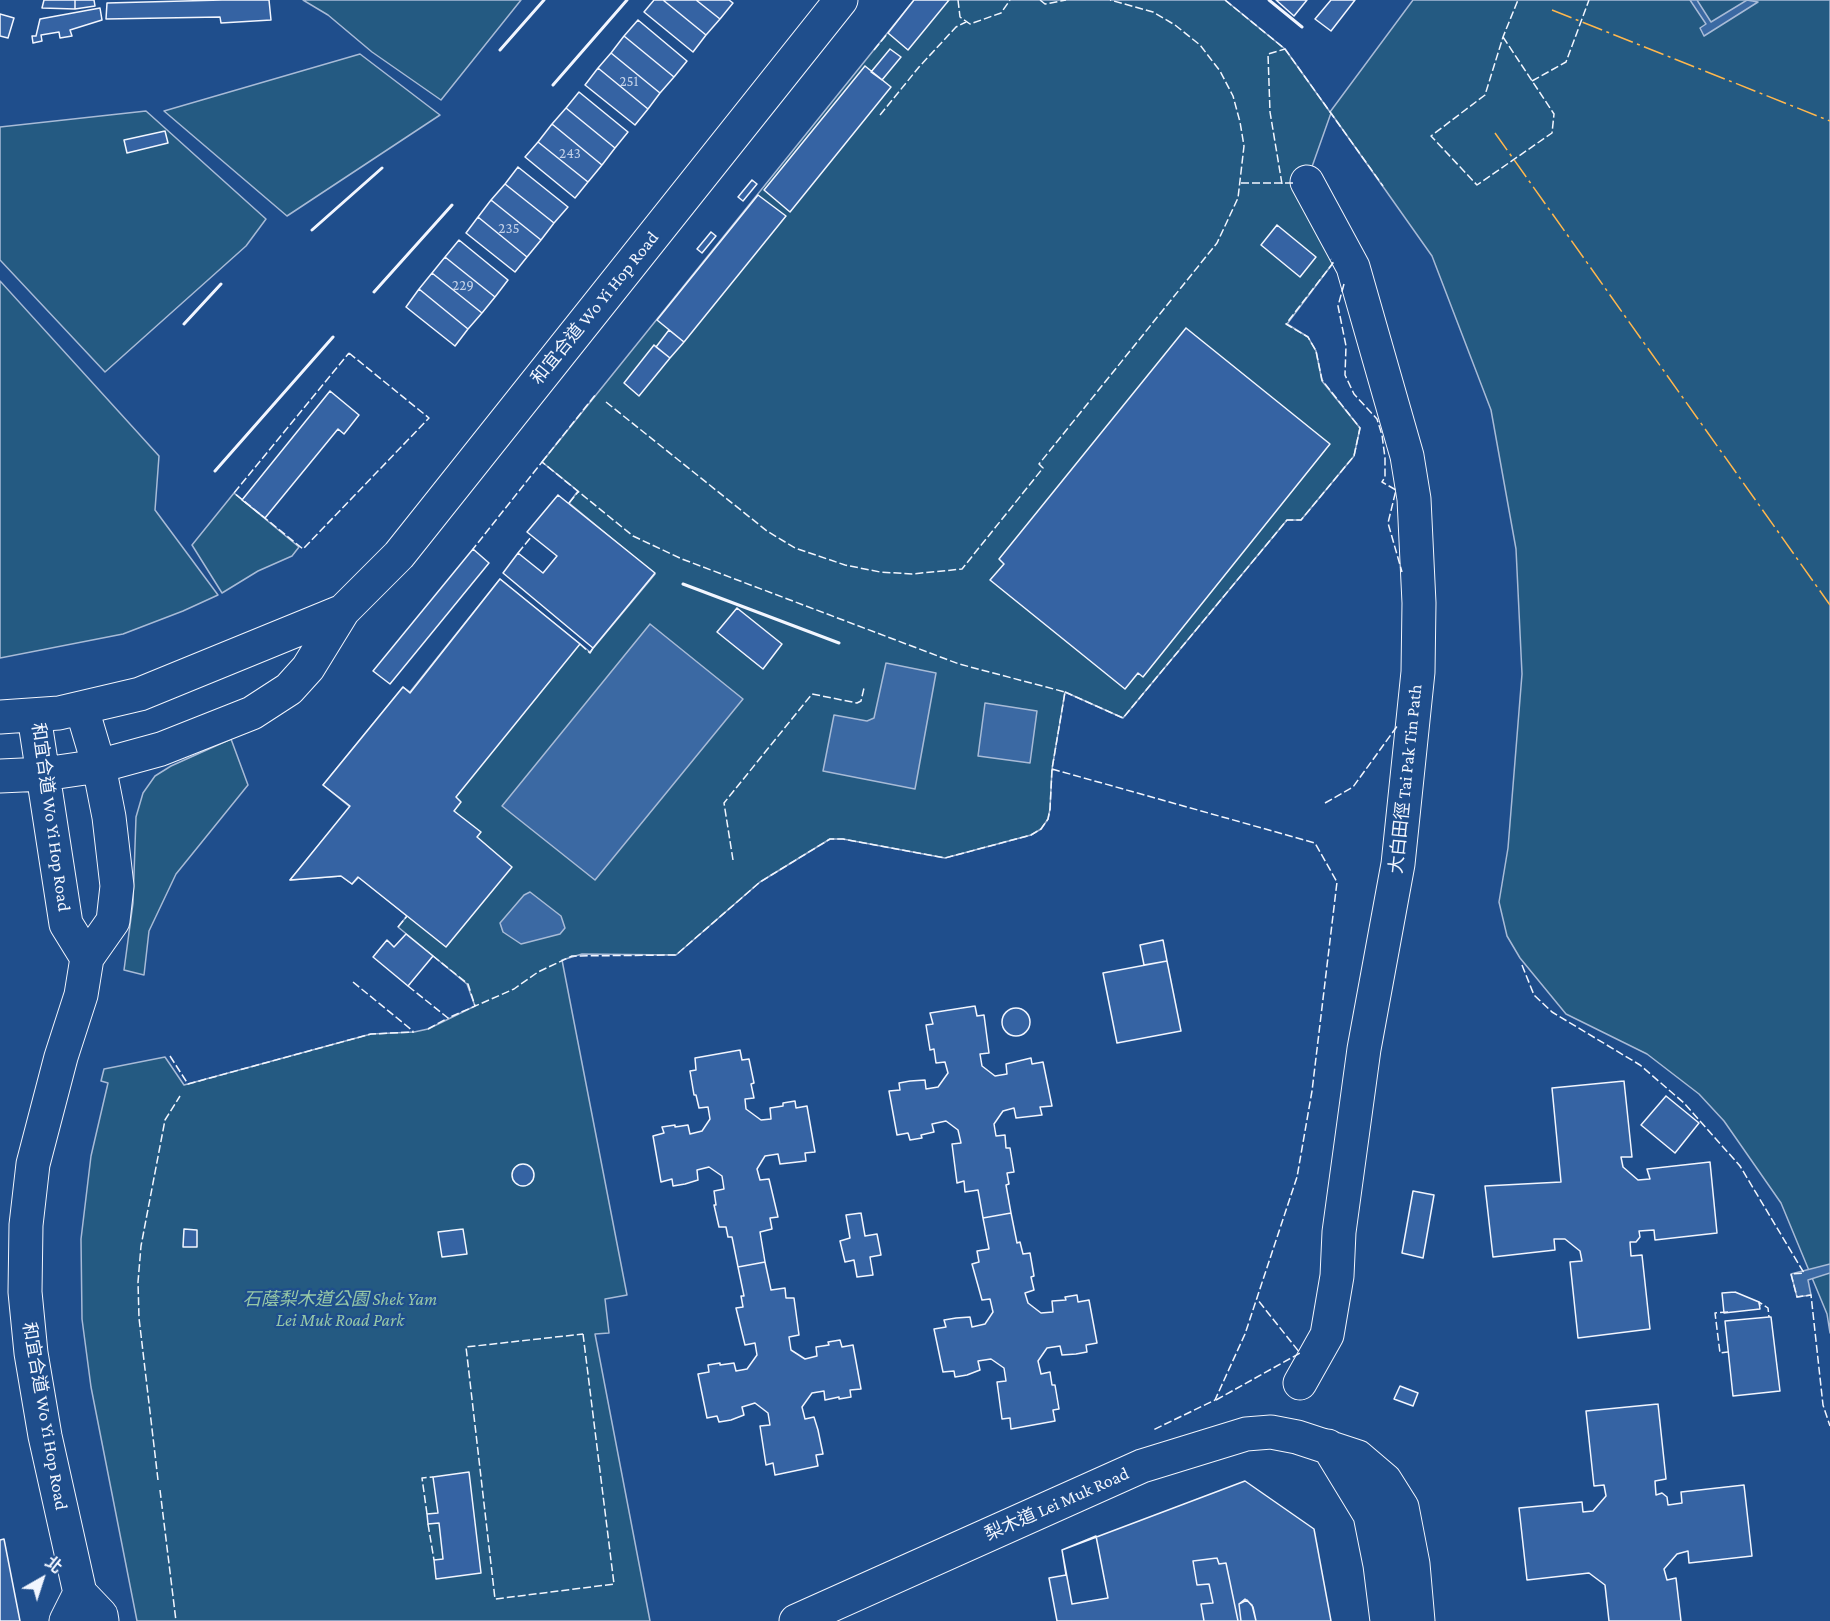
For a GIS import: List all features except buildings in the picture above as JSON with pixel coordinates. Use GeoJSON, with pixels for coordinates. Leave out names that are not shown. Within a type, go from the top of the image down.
{"type":"FeatureCollection","features":[{"type":"Feature","properties":{"kind":"main road","name":"和宜合道 Wo Yi Hop Road"},"geometry":{"type":"LineString","coordinates":[[99,766],[198,736],[271,703],[308,668],[343,611],[399,555],[841,0]]}},
{"type":"Feature","properties":{"kind":"main road","name":"大白田徑 Tai Pak Tin Path"},"geometry":{"type":"LineString","coordinates":[[1300,1383],[1327,1335],[1337,1276],[1340,1232],[1364,1049],[1398,864],[1418,672],[1419,603],[1414,499],[1407,456],[1353,267],[1307,182]]}},
{"type":"Feature","properties":{"kind":"main road","name":"和宜合道 Wo Yi Hop Road"},"geometry":{"type":"LineString","coordinates":[[87,958],[66,924],[34,716],[82,709],[141,694],[343,611]]}},
{"type":"Feature","properties":{"kind":"main road","name":"和宜合道 Wo Yi Hop Road"},"geometry":{"type":"LineString","coordinates":[[82,709],[99,766],[109,817],[117,886],[114,921],[87,958],[81,995],[61,1057],[33,1164],[25,1258],[25,1292],[31,1353],[73,1607],[101,1615],[102,1621]]}},
{"type":"Feature","properties":{"kind":"main road"},"geometry":{"type":"LineString","coordinates":[[0,717],[34,716]]}},
{"type":"Feature","properties":{"kind":"main road"},"geometry":{"type":"LineString","coordinates":[[0,776],[44,774],[99,766]]}},
{"type":"Feature","properties":{"kind":"main road","name":"梨木道 Lei Muk Road"},"geometry":{"type":"LineString","coordinates":[[796,1621],[1142,1466],[1246,1434],[1271,1432],[1328,1446],[1358,1457],[1385,1480],[1402,1507],[1413,1564],[1418,1621]]}},
{"type":"Feature","properties":{"kind":"main road"},"geometry":{"type":"LineString","coordinates":[[1328,1446],[1370,1515],[1380,1565],[1387,1621]]}},
{"type":"Feature","properties":{"kind":"green space"},"geometry":{"type":"Polygon","coordinates":[[[303,0],[521,0],[441,100],[372,52],[328,15],[303,0]]]}},
{"type":"Feature","properties":{"kind":"green space","name":"石蔭梨木道公園 Shek Yam Lei Muk Road Park"},"geometry":{"type":"Polygon","coordinates":[[[914,0],[1225,0],[1285,49],[1330,112],[1413,0],[1830,0],[1830,1333],[1827,1314],[1781,1203],[1724,1121],[1699,1094],[1647,1054],[1566,1014],[1520,958],[1507,936],[1499,902],[1508,848],[1522,674],[1516,549],[1491,410],[1432,256],[1331,113],[1308,178],[1333,263],[1287,324],[1308,337],[1316,351],[1322,381],[1360,428],[1354,456],[1301,520],[1287,520],[1123,718],[1065,692],[1052,769],[1050,809],[1048,819],[1041,829],[1031,835],[945,858],[843,839],[830,839],[760,882],[676,955],[582,954],[562,960],[627,1295],[605,1299],[609,1333],[595,1334],[650,1621],[137,1621],[91,1387],[82,1319],[81,1239],[91,1156],[108,1083],[101,1081],[104,1069],[165,1057],[184,1085],[371,1034],[428,1029],[475,1006],[467,984],[398,927],[407,916],[359,877],[352,884],[341,876],[290,880],[350,807],[323,785],[403,687],[410,692],[500,579],[590,652],[655,574],[569,503],[578,491],[542,462],[914,0]]]}},
{"type":"Feature","properties":{"kind":"green space"},"geometry":{"type":"Polygon","coordinates":[[[360,54],[440,115],[287,216],[164,111],[360,54]]]}},
{"type":"Feature","properties":{"kind":"green space"},"geometry":{"type":"Polygon","coordinates":[[[146,111],[266,219],[246,246],[105,372],[0,260],[0,127],[146,111]]]}},
{"type":"Feature","properties":{"kind":"green space"},"geometry":{"type":"Polygon","coordinates":[[[0,281],[159,456],[155,510],[218,595],[123,634],[0,658],[0,281]]]}},
{"type":"Feature","properties":{"kind":"green space"},"geometry":{"type":"Polygon","coordinates":[[[234,493],[299,547],[292,556],[258,571],[222,593],[192,545],[234,493]]]}},
{"type":"Feature","properties":{"kind":"green space"},"geometry":{"type":"Polygon","coordinates":[[[231,739],[248,785],[176,874],[149,931],[144,975],[124,970],[133,903],[136,817],[143,793],[155,776],[171,766],[231,739]]]}},
{"type":"Feature","properties":{"kind":"shaded area"},"geometry":{"type":"Polygon","coordinates":[[[1690,0],[1697,0],[1711,22],[1747,0],[1758,2],[1704,36],[1700,28],[1706,24],[1690,0]]]}},
{"type":"Feature","properties":{"kind":"shaded area"},"geometry":{"type":"Polygon","coordinates":[[[650,624],[743,699],[595,880],[502,806],[650,624]]]}},
{"type":"Feature","properties":{"kind":"shaded area"},"geometry":{"type":"Polygon","coordinates":[[[886,663],[936,673],[915,789],[823,771],[834,715],[867,721],[874,718],[886,663]]]}},
{"type":"Feature","properties":{"kind":"shaded area"},"geometry":{"type":"Polygon","coordinates":[[[985,703],[1037,711],[1030,763],[978,756],[985,703]]]}},
{"type":"Feature","properties":{"kind":"shaded area"},"geometry":{"type":"Polygon","coordinates":[[[530,892],[561,916],[565,928],[560,934],[521,944],[503,932],[500,923],[524,895],[530,892]]]}},
{"type":"Feature","properties":{"kind":"shaded area"},"geometry":{"type":"Polygon","coordinates":[[[1830,1264],[1830,1273],[1808,1280],[1811,1295],[1797,1297],[1791,1274],[1830,1264]]]}},
{"type":"Feature","properties":{"kind":"fence"},"geometry":{"type":"LineString","coordinates":[[958,0],[960,17],[970,24],[1001,13],[1010,0]]}},
{"type":"Feature","properties":{"kind":"fence"},"geometry":{"type":"LineString","coordinates":[[1040,0],[1045,4],[1066,0]]}},
{"type":"Feature","properties":{"kind":"fence"},"geometry":{"type":"LineString","coordinates":[[606,402],[767,531],[795,548],[845,565],[880,572],[912,574],[962,569],[1043,468],[1039,464],[1217,243],[1238,198],[1244,146],[1233,96],[1220,71],[1200,45],[1175,25],[1153,12],[1110,0]]}},
{"type":"Feature","properties":{"kind":"fence"},"geometry":{"type":"LineString","coordinates":[[1225,0],[1285,49],[1383,186]]}},
{"type":"Feature","properties":{"kind":"fence"},"geometry":{"type":"LineString","coordinates":[[1503,37],[1554,114],[1552,133],[1477,185],[1431,136],[1485,95],[1503,37],[1518,0]]}},
{"type":"Feature","properties":{"kind":"fence"},"geometry":{"type":"LineString","coordinates":[[1532,81],[1566,62],[1589,0]]}},
{"type":"Feature","properties":{"kind":"fence"},"geometry":{"type":"LineString","coordinates":[[880,115],[919,67],[956,27],[966,22]]}},
{"type":"Feature","properties":{"kind":"fence"},"geometry":{"type":"LineString","coordinates":[[874,50],[888,33]]}},
{"type":"Feature","properties":{"kind":"fence"},"geometry":{"type":"LineString","coordinates":[[1282,184],[1270,112],[1268,54],[1285,49]]}},
{"type":"Feature","properties":{"kind":"fence"},"geometry":{"type":"LineString","coordinates":[[1241,183],[1295,183]]}},
{"type":"Feature","properties":{"kind":"fence"},"geometry":{"type":"LineString","coordinates":[[1065,692],[1123,718],[1287,520],[1301,520],[1354,456],[1360,428],[1322,380],[1316,351],[1308,337],[1286,324],[1333,263],[1331,259]]}},
{"type":"Feature","properties":{"kind":"fence"},"geometry":{"type":"LineString","coordinates":[[1344,284],[1338,306],[1346,346],[1345,375],[1354,394],[1377,419],[1382,435],[1385,458],[1385,477],[1382,482],[1396,490],[1388,523],[1402,572]]}},
{"type":"Feature","properties":{"kind":"fence"},"geometry":{"type":"LineString","coordinates":[[349,353],[429,418],[303,549],[234,493],[349,353]]}},
{"type":"Feature","properties":{"kind":"fence"},"geometry":{"type":"LineString","coordinates":[[542,462],[596,394]]}},
{"type":"Feature","properties":{"kind":"fence"},"geometry":{"type":"LineString","coordinates":[[408,986],[448,1018],[514,989],[538,972],[572,956],[676,955],[760,882],[830,839],[843,839],[945,858],[1031,835],[1041,829],[1048,819],[1050,809],[1052,769],[1065,692],[959,664],[682,559],[633,536],[542,462],[473,549]]}},
{"type":"Feature","properties":{"kind":"fence"},"geometry":{"type":"LineString","coordinates":[[569,503],[578,492]]}},
{"type":"Feature","properties":{"kind":"fence"},"geometry":{"type":"LineString","coordinates":[[518,553],[532,536]]}},
{"type":"Feature","properties":{"kind":"fence"},"geometry":{"type":"LineString","coordinates":[[580,644],[590,653],[593,648]]}},
{"type":"Feature","properties":{"kind":"fence"},"geometry":{"type":"LineString","coordinates":[[733,860],[724,803],[812,694],[857,703],[861,701],[864,688]]}},
{"type":"Feature","properties":{"kind":"fence"},"geometry":{"type":"LineString","coordinates":[[1325,803],[1353,787],[1398,725]]}},
{"type":"Feature","properties":{"kind":"fence"},"geometry":{"type":"LineString","coordinates":[[1052,769],[1315,843],[1337,882],[1312,1091],[1297,1177],[1245,1334],[1215,1400],[1153,1430]]}},
{"type":"Feature","properties":{"kind":"fence"},"geometry":{"type":"LineString","coordinates":[[398,927],[407,916]]}},
{"type":"Feature","properties":{"kind":"fence"},"geometry":{"type":"LineString","coordinates":[[433,956],[468,984],[475,1006]]}},
{"type":"Feature","properties":{"kind":"fence"},"geometry":{"type":"LineString","coordinates":[[1522,965],[1534,995],[1552,1012],[1640,1065],[1684,1103],[1740,1166],[1804,1273],[1791,1274],[1797,1297],[1811,1295],[1823,1405],[1830,1426]]}},
{"type":"Feature","properties":{"kind":"fence"},"geometry":{"type":"LineString","coordinates":[[353,982],[413,1031]]}},
{"type":"Feature","properties":{"kind":"fence"},"geometry":{"type":"LineString","coordinates":[[428,1029],[448,1018]]}},
{"type":"Feature","properties":{"kind":"fence"},"geometry":{"type":"LineString","coordinates":[[170,1056],[188,1084],[371,1034],[414,1032]]}},
{"type":"Feature","properties":{"kind":"fence"},"geometry":{"type":"LineString","coordinates":[[158,1480],[139,1318],[138,1282],[141,1246],[165,1120],[180,1096]]}},
{"type":"Feature","properties":{"kind":"fence"},"geometry":{"type":"LineString","coordinates":[[1216,1400],[1300,1353],[1257,1299]]}},
{"type":"Feature","properties":{"kind":"fence"},"geometry":{"type":"LineString","coordinates":[[1760,1306],[1759,1302],[1768,1308],[1769,1317]]}},
{"type":"Feature","properties":{"kind":"fence"},"geometry":{"type":"LineString","coordinates":[[1728,1312],[1715,1313],[1720,1353],[1728,1352]]}},
{"type":"Feature","properties":{"kind":"fence"},"geometry":{"type":"LineString","coordinates":[[583,1334],[614,1584],[495,1599],[466,1347],[583,1334]]}},
{"type":"Feature","properties":{"kind":"fence"},"geometry":{"type":"LineString","coordinates":[[427,1514],[422,1478],[433,1477]]}},
{"type":"Feature","properties":{"kind":"fence"},"geometry":{"type":"LineString","coordinates":[[160,1490],[176,1621]]}},
{"type":"Feature","properties":{"kind":"fence"},"geometry":{"type":"LineString","coordinates":[[428,1524],[434,1560]]}},
{"type":"Feature","properties":{"kind":"wall"},"geometry":{"type":"LineString","coordinates":[[500,50],[544,0]]}},
{"type":"Feature","properties":{"kind":"wall"},"geometry":{"type":"LineString","coordinates":[[553,85],[627,0]]}},
{"type":"Feature","properties":{"kind":"wall"},"geometry":{"type":"LineString","coordinates":[[1269,0],[1302,27]]}},
{"type":"Feature","properties":{"kind":"wall"},"geometry":{"type":"LineString","coordinates":[[312,230],[382,168]]}},
{"type":"Feature","properties":{"kind":"wall"},"geometry":{"type":"LineString","coordinates":[[374,292],[452,205]]}},
{"type":"Feature","properties":{"kind":"wall"},"geometry":{"type":"LineString","coordinates":[[184,324],[221,284]]}},
{"type":"Feature","properties":{"kind":"wall"},"geometry":{"type":"LineString","coordinates":[[215,471],[333,337]]}},
{"type":"Feature","properties":{"kind":"wall"},"geometry":{"type":"LineString","coordinates":[[683,584],[839,643]]}},
{"type":"Feature","properties":{"kind":"power"},"geometry":{"type":"LineString","coordinates":[[1552,10],[1830,121]]}},
{"type":"Feature","properties":{"kind":"power"},"geometry":{"type":"LineString","coordinates":[[1495,133],[1830,605]]}}]}
